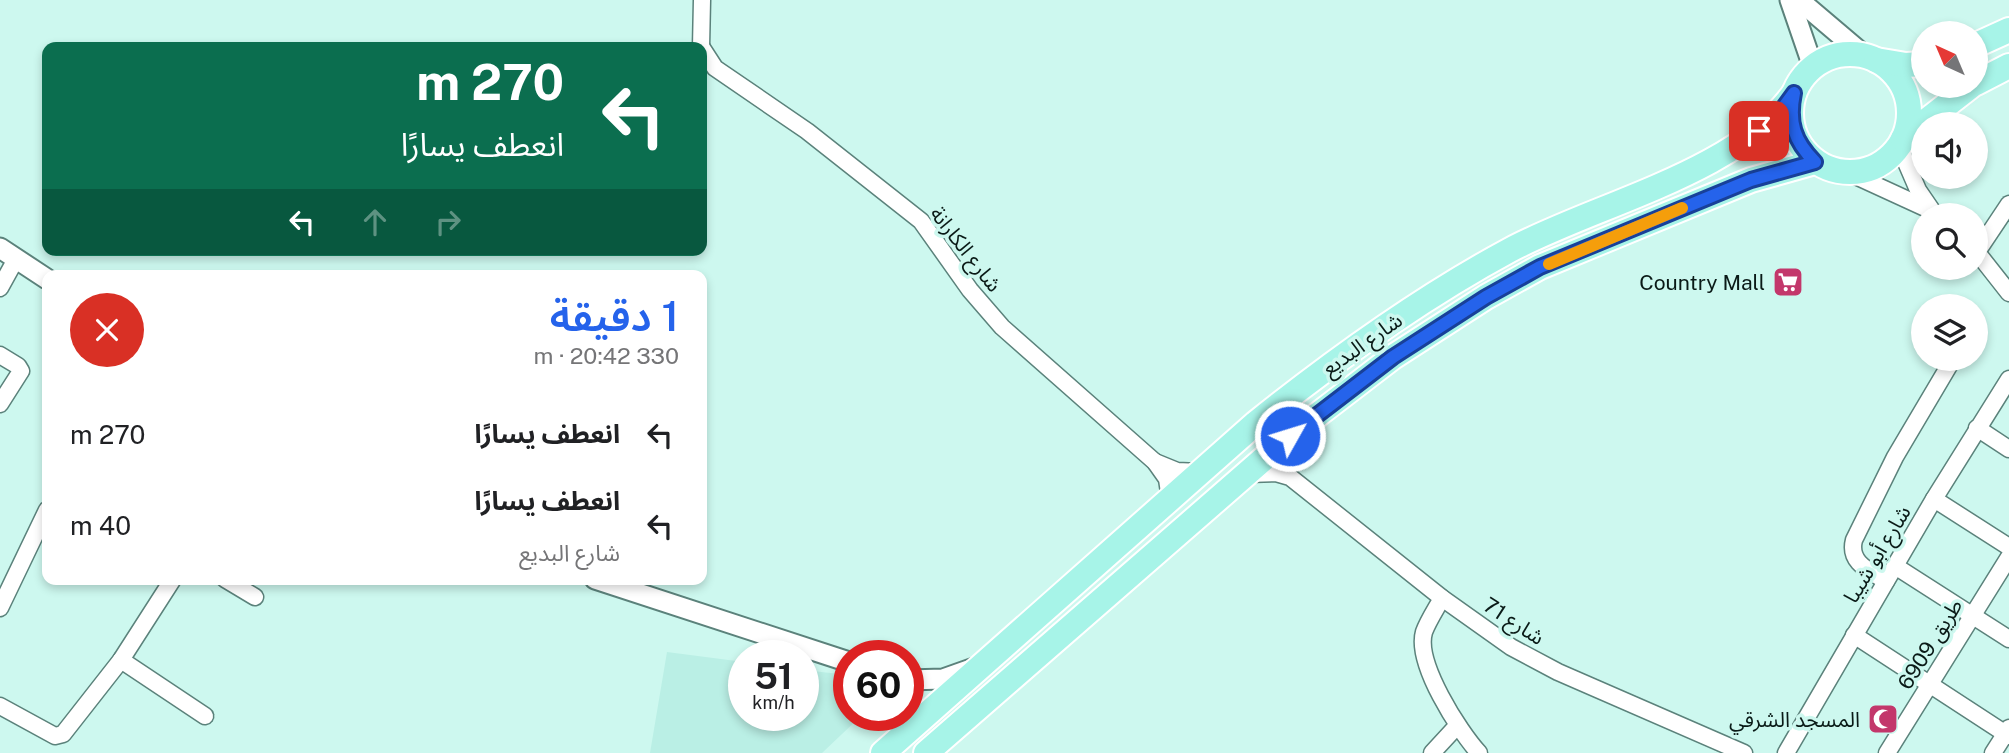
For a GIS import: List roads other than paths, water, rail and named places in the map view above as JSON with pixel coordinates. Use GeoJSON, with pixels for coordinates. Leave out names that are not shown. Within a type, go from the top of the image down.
{"type":"FeatureCollection","features":[{"type":"Feature","properties":{"kind":"main road"},"geometry":{"type":"LineString","coordinates":[[1988,40],[2009,30]]}},
{"type":"Feature","properties":{"kind":"main road"},"geometry":{"type":"LineString","coordinates":[[1911,65],[1870,57],[1838,55],[1813,67],[1801,79],[1794,93],[1790,112],[1793,131],[1802,148],[1815,162],[1830,169],[1847,172],[1867,170],[1885,160],[1901,142],[1955,98]]}},
{"type":"Feature","properties":{"kind":"main road"},"geometry":{"type":"LineString","coordinates":[[1870,57],[1891,70],[1902,85],[1908,102],[1908,121],[1901,142]]}},
{"type":"Feature","properties":{"kind":"main road"},"geometry":{"type":"LineString","coordinates":[[1988,77],[2009,66]]}},
{"type":"Feature","properties":{"kind":"main road","name":"شارع البديع"},"geometry":{"type":"LineString","coordinates":[[895,735],[981,665],[1200,472],[1316,375],[1444,288],[1511,250],[1718,158],[1778,115],[1794,93]]}},
{"type":"Feature","properties":{"kind":"main road","name":"شارع البديع"},"geometry":{"type":"LineString","coordinates":[[926,753],[1290,436],[1393,357],[1486,297],[1540,267],[1751,180],[1815,162]]}},
{"type":"Feature","properties":{"kind":"street","name":"شارع الكارانة"},"geometry":{"type":"LineString","coordinates":[[702,0],[702,42]]}},
{"type":"Feature","properties":{"kind":"street"},"geometry":{"type":"LineString","coordinates":[[1790,0],[1803,30],[1813,67]]}},
{"type":"Feature","properties":{"kind":"street"},"geometry":{"type":"LineString","coordinates":[[1799,0],[1870,57]]}},
{"type":"Feature","properties":{"kind":"street","name":"شارع الكارانة"},"geometry":{"type":"LineString","coordinates":[[707,55],[716,68],[807,131],[921,222],[975,297],[1002,327],[1155,462],[1167,478],[1170,499]]}},
{"type":"Feature","properties":{"kind":"street"},"geometry":{"type":"LineString","coordinates":[[1901,142],[1918,190],[1927,203]]}},
{"type":"Feature","properties":{"kind":"street"},"geometry":{"type":"LineString","coordinates":[[1847,172],[1913,203]]}},
{"type":"Feature","properties":{"kind":"street"},"geometry":{"type":"LineString","coordinates":[[1988,234],[2009,204]]}},
{"type":"Feature","properties":{"kind":"street"},"geometry":{"type":"LineString","coordinates":[[0,288],[8,253],[42,276]]}},
{"type":"Feature","properties":{"kind":"street"},"geometry":{"type":"LineString","coordinates":[[1988,266],[2009,293]]}},
{"type":"Feature","properties":{"kind":"street"},"geometry":{"type":"LineString","coordinates":[[0,355],[21,371],[0,404]]}},
{"type":"Feature","properties":{"kind":"street"},"geometry":{"type":"LineString","coordinates":[[1886,581],[1858,562],[1853,552],[1854,540],[1895,457],[1946,371]]}},
{"type":"Feature","properties":{"kind":"street","name":"شارع أبو شيبا"},"geometry":{"type":"LineString","coordinates":[[1786,753],[1934,499],[2009,379]]}},
{"type":"Feature","properties":{"kind":"street"},"geometry":{"type":"LineString","coordinates":[[1977,428],[2009,449]]}},
{"type":"Feature","properties":{"kind":"street"},"geometry":{"type":"LineString","coordinates":[[1290,436],[1285,464],[1290,477]]}},
{"type":"Feature","properties":{"kind":"street","name":"شارع الكارانة"},"geometry":{"type":"LineString","coordinates":[[1155,462],[1177,471],[1200,472]]}},
{"type":"Feature","properties":{"kind":"street"},"geometry":{"type":"LineString","coordinates":[[1247,474],[1276,473],[1290,477]]}},
{"type":"Feature","properties":{"kind":"street","name":"شارع 71"},"geometry":{"type":"LineString","coordinates":[[1290,477],[1442,598],[1511,647],[1558,672],[1744,753]]}},
{"type":"Feature","properties":{"kind":"street"},"geometry":{"type":"LineString","coordinates":[[1934,499],[2009,547]]}},
{"type":"Feature","properties":{"kind":"street"},"geometry":{"type":"LineString","coordinates":[[2,598],[42,520]]}},
{"type":"Feature","properties":{"kind":"street","name":"طريق 6909"},"geometry":{"type":"LineString","coordinates":[[1887,753],[2009,557]]}},
{"type":"Feature","properties":{"kind":"street"},"geometry":{"type":"LineString","coordinates":[[1895,566],[2009,639]]}},
{"type":"Feature","properties":{"kind":"street"},"geometry":{"type":"LineString","coordinates":[[0,706],[55,736],[63,734],[121,660],[169,585]]}},
{"type":"Feature","properties":{"kind":"street"},"geometry":{"type":"LineString","coordinates":[[235,585],[255,597]]}},
{"type":"Feature","properties":{"kind":"street"},"geometry":{"type":"LineString","coordinates":[[613,585],[833,657]]}},
{"type":"Feature","properties":{"kind":"street"},"geometry":{"type":"LineString","coordinates":[[1442,598],[1424,633],[1424,647],[1441,698],[1456,727],[1479,753]]}},
{"type":"Feature","properties":{"kind":"street"},"geometry":{"type":"LineString","coordinates":[[1854,635],[1929,685],[2008,732],[1993,753]]}},
{"type":"Feature","properties":{"kind":"street"},"geometry":{"type":"LineString","coordinates":[[121,660],[205,716]]}},
{"type":"Feature","properties":{"kind":"street"},"geometry":{"type":"LineString","coordinates":[[924,680],[943,679],[981,665]]}},
{"type":"Feature","properties":{"kind":"street"},"geometry":{"type":"LineString","coordinates":[[1432,753],[1456,727]]}},
{"type":"Feature","properties":{"kind":"place","name":"Country Mall"},"geometry":{"type":"Point","coordinates":[1788,282]}},
{"type":"Feature","properties":{"kind":"place","name":"المسجد الشرقي"},"geometry":{"type":"Point","coordinates":[1883,719]}}]}
